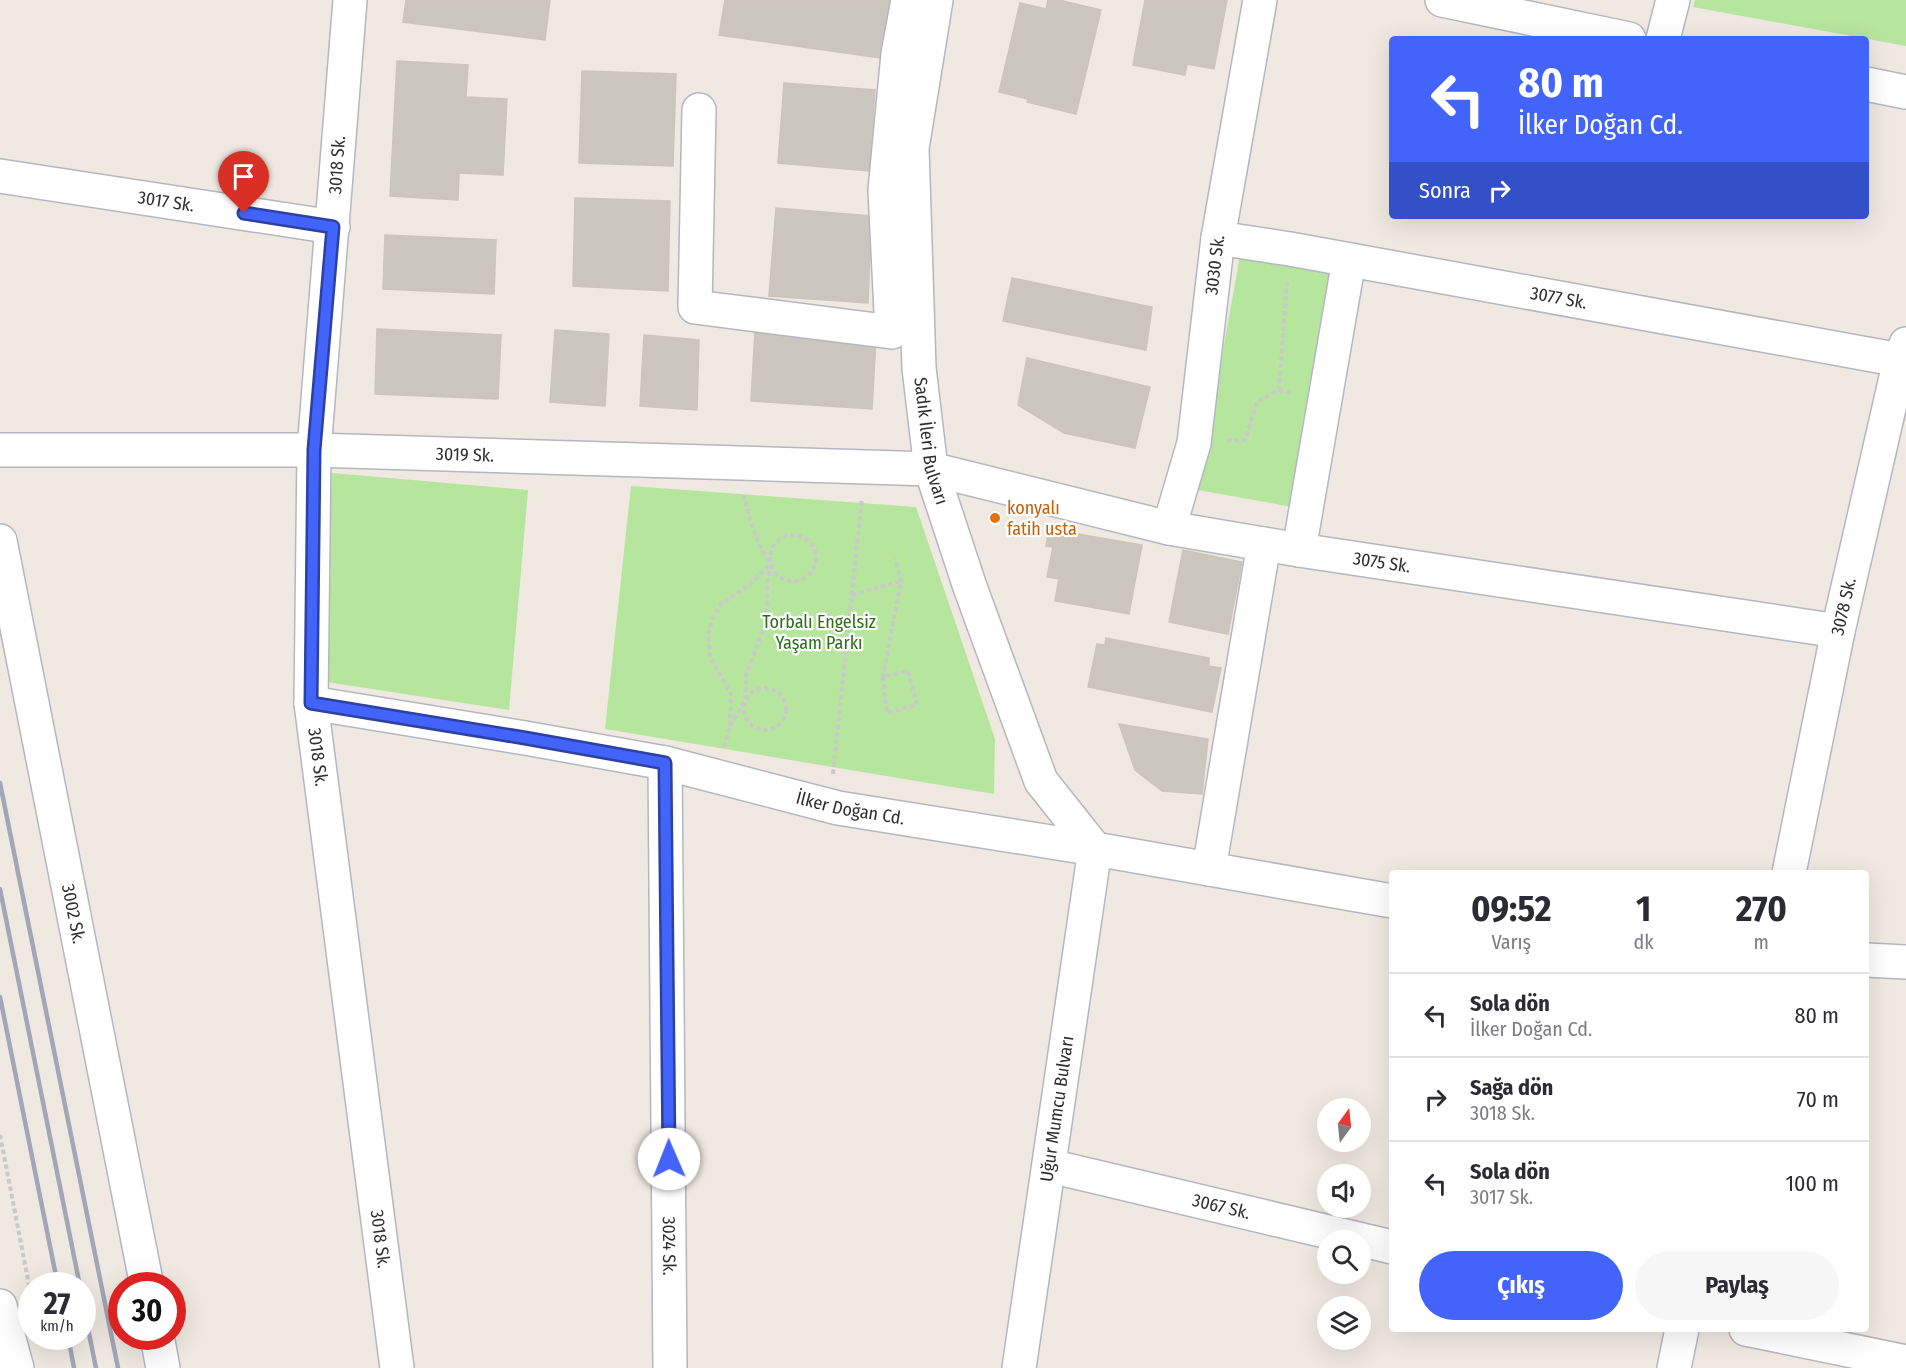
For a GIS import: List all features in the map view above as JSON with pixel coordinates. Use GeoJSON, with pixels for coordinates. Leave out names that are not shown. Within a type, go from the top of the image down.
{"type":"FeatureCollection","features":[{"type":"Feature","properties":{"kind":"street","name":"3018 Sk."},"geometry":{"type":"LineString","coordinates":[[350,0],[314,450],[311,703],[397,1368]]}},
{"type":"Feature","properties":{"kind":"street"},"geometry":{"type":"LineString","coordinates":[[699,110],[695,307],[892,332],[885,190],[898,54],[908,0]]}},
{"type":"Feature","properties":{"kind":"street","name":"Sadık İleri Bulvarı"},"geometry":{"type":"LineString","coordinates":[[936,0],[912,148],[919,368],[931,470],[970,587],[1041,781],[1095,849]]}},
{"type":"Feature","properties":{"kind":"street","name":"3030 Sk."},"geometry":{"type":"LineString","coordinates":[[1169,528],[1194,442],[1218,238],[1260,0]]}},
{"type":"Feature","properties":{"kind":"street"},"geometry":{"type":"LineString","coordinates":[[1442,0],[1615,36]]}},
{"type":"Feature","properties":{"kind":"street"},"geometry":{"type":"LineString","coordinates":[[1664,36],[1673,0]]}},
{"type":"Feature","properties":{"kind":"street"},"geometry":{"type":"LineString","coordinates":[[1869,85],[1906,92]]}},
{"type":"Feature","properties":{"kind":"street","name":"3017 Sk."},"geometry":{"type":"LineString","coordinates":[[0,176],[333,227]]}},
{"type":"Feature","properties":{"kind":"street","name":"3077 Sk."},"geometry":{"type":"LineString","coordinates":[[1218,238],[1903,352]]}},
{"type":"Feature","properties":{"kind":"street"},"geometry":{"type":"LineString","coordinates":[[1299,550],[1349,260]]}},
{"type":"Feature","properties":{"kind":"street","name":"3078 Sk."},"geometry":{"type":"LineString","coordinates":[[1790,870],[1838,631],[1903,352]]}},
{"type":"Feature","properties":{"kind":"street","name":"3019 Sk."},"geometry":{"type":"LineString","coordinates":[[0,450],[314,450],[931,470]]}},
{"type":"Feature","properties":{"kind":"street","name":"3075 Sk."},"geometry":{"type":"LineString","coordinates":[[931,470],[1169,528],[1299,550],[1838,631]]}},
{"type":"Feature","properties":{"kind":"street","name":"3002 Sk."},"geometry":{"type":"LineString","coordinates":[[0,541],[144,1272]]}},
{"type":"Feature","properties":{"kind":"street"},"geometry":{"type":"LineString","coordinates":[[1209,868],[1264,544]]}},
{"type":"Feature","properties":{"kind":"street","name":"İlker Doğan Cd."},"geometry":{"type":"LineString","coordinates":[[311,703],[665,763],[830,806],[1209,868],[1389,900]]}},
{"type":"Feature","properties":{"kind":"street","name":"3024 Sk."},"geometry":{"type":"LineString","coordinates":[[665,763],[670,1368]]}},
{"type":"Feature","properties":{"kind":"street","name":"Uğur Mumcu Bulvarı"},"geometry":{"type":"LineString","coordinates":[[1019,1368],[1095,849]]}},
{"type":"Feature","properties":{"kind":"street"},"geometry":{"type":"LineString","coordinates":[[1869,960],[1906,962]]}},
{"type":"Feature","properties":{"kind":"street","name":"3067 Sk."},"geometry":{"type":"LineString","coordinates":[[1050,1166],[1389,1246]]}},
{"type":"Feature","properties":{"kind":"street"},"geometry":{"type":"LineString","coordinates":[[0,1306],[17,1368]]}},
{"type":"Feature","properties":{"kind":"street"},"geometry":{"type":"LineString","coordinates":[[1674,1368],[1681,1332]]}},
{"type":"Feature","properties":{"kind":"street"},"geometry":{"type":"LineString","coordinates":[[1761,1332],[1906,1362]]}},
{"type":"Feature","properties":{"kind":"street"},"geometry":{"type":"LineString","coordinates":[[160,1350],[164,1368]]}},
{"type":"Feature","properties":{"kind":"path"},"geometry":{"type":"LineString","coordinates":[[1194,442],[1245,440],[1257,402],[1279,390],[1290,249]]}},
{"type":"Feature","properties":{"kind":"path"},"geometry":{"type":"LineString","coordinates":[[715,776],[730,726],[745,700],[755,690],[769,687],[776,690],[781,695],[786,708],[782,721],[771,729],[757,729],[747,720],[744,713],[745,700],[746,675],[764,627],[767,582],[771,564],[770,553],[773,546],[784,537],[799,536],[814,549],[815,565],[812,572],[799,581],[783,580],[777,575],[771,564],[762,551],[751,522],[735,463]]}},
{"type":"Feature","properties":{"kind":"path"},"geometry":{"type":"LineString","coordinates":[[830,806],[866,467]]}},
{"type":"Feature","properties":{"kind":"path"},"geometry":{"type":"LineString","coordinates":[[883,677],[908,671],[918,705],[887,714],[883,677],[901,581],[895,559]]}},
{"type":"Feature","properties":{"kind":"path"},"geometry":{"type":"LineString","coordinates":[[730,726],[731,694],[710,657],[708,635],[713,618],[721,604],[749,585],[771,564]]}},
{"type":"Feature","properties":{"kind":"path"},"geometry":{"type":"LineString","coordinates":[[852,595],[901,581]]}},
{"type":"Feature","properties":{"kind":"path"},"geometry":{"type":"LineString","coordinates":[[0,1135],[27,1272]]}},
{"type":"Feature","properties":{"kind":"green space"},"geometry":{"type":"Polygon","coordinates":[[[1695,0],[1906,0],[1906,46],[1869,39],[1869,36],[1851,36],[1693,7],[1695,0]]]}},
{"type":"Feature","properties":{"kind":"green space"},"geometry":{"type":"Polygon","coordinates":[[[1241,250],[1333,265],[1293,507],[1198,490],[1241,250]]]}},
{"type":"Feature","properties":{"kind":"green space"},"geometry":{"type":"Polygon","coordinates":[[[332,473],[528,490],[509,710],[320,681],[332,473]]]}},
{"type":"Feature","properties":{"kind":"green space","name":"Torbalı Engelsiz Yaşam Parkı"},"geometry":{"type":"Polygon","coordinates":[[[631,486],[916,507],[995,739],[994,794],[605,729],[631,486]]]}},
{"type":"Feature","properties":{"kind":"building"},"geometry":{"type":"Polygon","coordinates":[[[406,0],[550,0],[545,40],[403,22],[406,0]]]}},
{"type":"Feature","properties":{"kind":"building"},"geometry":{"type":"Polygon","coordinates":[[[725,0],[895,0],[887,59],[719,35],[725,0]]]}},
{"type":"Feature","properties":{"kind":"building"},"geometry":{"type":"Polygon","coordinates":[[[1048,0],[1059,0],[1101,10],[1076,114],[1027,102],[1028,99],[999,92],[1020,3],[1046,9],[1048,0]]]}},
{"type":"Feature","properties":{"kind":"building"},"geometry":{"type":"Polygon","coordinates":[[[1145,0],[1227,0],[1214,69],[1187,64],[1185,75],[1133,65],[1145,0]]]}},
{"type":"Feature","properties":{"kind":"building"},"geometry":{"type":"Polygon","coordinates":[[[397,61],[468,65],[466,97],[507,99],[503,175],[459,173],[458,200],[390,196],[397,61]]]}},
{"type":"Feature","properties":{"kind":"building"},"geometry":{"type":"Polygon","coordinates":[[[582,71],[676,74],[673,166],[579,163],[582,71]]]}},
{"type":"Feature","properties":{"kind":"building"},"geometry":{"type":"Polygon","coordinates":[[[784,83],[875,90],[869,171],[778,163],[784,83]]]}},
{"type":"Feature","properties":{"kind":"building"},"geometry":{"type":"Polygon","coordinates":[[[575,198],[670,201],[668,291],[573,286],[575,198]]]}},
{"type":"Feature","properties":{"kind":"building"},"geometry":{"type":"Polygon","coordinates":[[[776,208],[871,216],[868,303],[769,296],[776,208]]]}},
{"type":"Feature","properties":{"kind":"building"},"geometry":{"type":"Polygon","coordinates":[[[385,235],[496,240],[494,294],[383,289],[385,235]]]}},
{"type":"Feature","properties":{"kind":"building"},"geometry":{"type":"Polygon","coordinates":[[[1012,278],[1152,307],[1146,350],[1003,321],[1012,278]]]}},
{"type":"Feature","properties":{"kind":"building"},"geometry":{"type":"Polygon","coordinates":[[[377,329],[501,335],[498,399],[375,394],[377,329]]]}},
{"type":"Feature","properties":{"kind":"building"},"geometry":{"type":"Polygon","coordinates":[[[555,330],[609,334],[605,406],[550,402],[555,330]]]}},
{"type":"Feature","properties":{"kind":"building"},"geometry":{"type":"Polygon","coordinates":[[[755,331],[876,338],[872,409],[751,401],[755,331]]]}},
{"type":"Feature","properties":{"kind":"building"},"geometry":{"type":"Polygon","coordinates":[[[644,335],[699,340],[697,410],[640,406],[644,335]]]}},
{"type":"Feature","properties":{"kind":"building"},"geometry":{"type":"Polygon","coordinates":[[[1027,358],[1150,387],[1135,448],[1064,433],[1018,405],[1027,358]]]}},
{"type":"Feature","properties":{"kind":"building"},"geometry":{"type":"Polygon","coordinates":[[[1049,529],[1142,545],[1129,614],[1055,601],[1059,579],[1047,577],[1053,547],[1046,546],[1049,529]]]}},
{"type":"Feature","properties":{"kind":"building"},"geometry":{"type":"Polygon","coordinates":[[[1183,550],[1242,562],[1228,634],[1169,622],[1183,550]]]}},
{"type":"Feature","properties":{"kind":"building"},"geometry":{"type":"Polygon","coordinates":[[[1106,638],[1209,658],[1209,666],[1221,668],[1212,712],[1088,687],[1097,644],[1105,645],[1106,638]]]}},
{"type":"Feature","properties":{"kind":"building"},"geometry":{"type":"Polygon","coordinates":[[[1119,724],[1208,739],[1202,794],[1162,791],[1135,770],[1119,724]]]}},
{"type":"Feature","properties":{"kind":"railway"},"geometry":{"type":"LineString","coordinates":[[0,783],[118,1368]]}},
{"type":"Feature","properties":{"kind":"railway"},"geometry":{"type":"LineString","coordinates":[[0,889],[77,1272]]}},
{"type":"Feature","properties":{"kind":"railway"},"geometry":{"type":"LineString","coordinates":[[0,997],[55,1272]]}},
{"type":"Feature","properties":{"kind":"railway"},"geometry":{"type":"LineString","coordinates":[[71,1350],[74,1368]]}},
{"type":"Feature","properties":{"kind":"railway"},"geometry":{"type":"LineString","coordinates":[[92,1350],[96,1368]]}},
{"type":"Feature","properties":{"kind":"place","name":"konyalı fatih usta"},"geometry":{"type":"Point","coordinates":[995,518]}},
{"type":"Feature","properties":{"kind":"route"},"geometry":{"type":"LineString","coordinates":[[244,213],[333,227],[314,450],[311,703],[665,763],[669,1159]]}}]}
